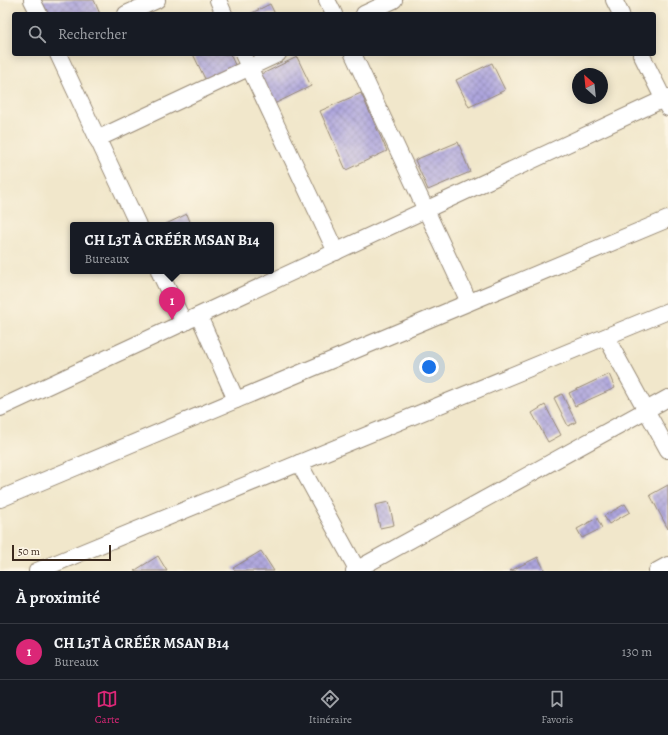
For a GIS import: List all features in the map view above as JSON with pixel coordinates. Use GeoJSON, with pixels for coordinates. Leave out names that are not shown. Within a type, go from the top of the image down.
{"type":"FeatureCollection","features":[{"type":"Feature","properties":{"kind":"street"},"geometry":{"type":"LineString","coordinates":[[32,0],[38,12]]}},
{"type":"Feature","properties":{"kind":"street"},"geometry":{"type":"LineString","coordinates":[[130,12],[157,0]]}},
{"type":"Feature","properties":{"kind":"street"},"geometry":{"type":"LineString","coordinates":[[218,0],[223,12]]}},
{"type":"Feature","properties":{"kind":"street"},"geometry":{"type":"LineString","coordinates":[[328,0],[333,12]]}},
{"type":"Feature","properties":{"kind":"street"},"geometry":{"type":"LineString","coordinates":[[368,12],[394,0]]}},
{"type":"Feature","properties":{"kind":"street"},"geometry":{"type":"LineString","coordinates":[[614,0],[620,12]]}},
{"type":"Feature","properties":{"kind":"street"},"geometry":{"type":"LineString","coordinates":[[59,56],[137,222]]}},
{"type":"Feature","properties":{"kind":"street"},"geometry":{"type":"LineString","coordinates":[[97,138],[246,61],[269,56]]}},
{"type":"Feature","properties":{"kind":"street"},"geometry":{"type":"LineString","coordinates":[[354,56],[469,302]]}},
{"type":"Feature","properties":{"kind":"street"},"geometry":{"type":"LineString","coordinates":[[0,408],[426,210],[667,102],[642,56]]}},
{"type":"Feature","properties":{"kind":"street"},"geometry":{"type":"LineString","coordinates":[[246,61],[336,252]]}},
{"type":"Feature","properties":{"kind":"street"},"geometry":{"type":"LineString","coordinates":[[0,499],[668,219]]}},
{"type":"Feature","properties":{"kind":"street"},"geometry":{"type":"LineString","coordinates":[[160,274],[184,323]]}},
{"type":"Feature","properties":{"kind":"street"},"geometry":{"type":"LineString","coordinates":[[37,571],[668,311]]}},
{"type":"Feature","properties":{"kind":"street"},"geometry":{"type":"LineString","coordinates":[[199,316],[236,400]]}},
{"type":"Feature","properties":{"kind":"street"},"geometry":{"type":"LineString","coordinates":[[606,337],[668,450]]}},
{"type":"Feature","properties":{"kind":"street"},"geometry":{"type":"LineString","coordinates":[[299,463],[356,570],[668,398]]}},
{"type":"Feature","properties":{"kind":"street"},"geometry":{"type":"LineString","coordinates":[[657,571],[668,565]]}},
{"type":"Feature","properties":{"kind":"building"},"geometry":{"type":"Polygon","coordinates":[[[40,0],[94,0],[99,12],[46,12],[40,0]]]}},
{"type":"Feature","properties":{"kind":"building"},"geometry":{"type":"Polygon","coordinates":[[[270,4],[274,12],[254,12],[270,4]]]}},
{"type":"Feature","properties":{"kind":"building"},"geometry":{"type":"Polygon","coordinates":[[[194,56],[231,56],[236,67],[206,81],[194,56]]]}},
{"type":"Feature","properties":{"kind":"building"},"geometry":{"type":"Polygon","coordinates":[[[297,57],[311,86],[272,105],[258,76],[297,57]]]}},
{"type":"Feature","properties":{"kind":"building"},"geometry":{"type":"Polygon","coordinates":[[[492,63],[505,90],[469,107],[456,80],[492,63]]]}},
{"type":"Feature","properties":{"kind":"building"},"geometry":{"type":"Polygon","coordinates":[[[361,93],[387,151],[346,170],[320,111],[361,93]]]}},
{"type":"Feature","properties":{"kind":"building"},"geometry":{"type":"Polygon","coordinates":[[[458,142],[470,172],[428,190],[415,160],[458,142]]]}},
{"type":"Feature","properties":{"kind":"building"},"geometry":{"type":"Polygon","coordinates":[[[187,214],[190,222],[170,222],[187,214]]]}},
{"type":"Feature","properties":{"kind":"building"},"geometry":{"type":"Polygon","coordinates":[[[609,374],[615,388],[575,406],[569,393],[609,374]]]}},
{"type":"Feature","properties":{"kind":"building"},"geometry":{"type":"Polygon","coordinates":[[[562,394],[576,422],[568,426],[554,398],[562,394]]]}},
{"type":"Feature","properties":{"kind":"building"},"geometry":{"type":"Polygon","coordinates":[[[545,405],[561,435],[548,442],[532,413],[545,405]]]}},
{"type":"Feature","properties":{"kind":"building"},"geometry":{"type":"Polygon","coordinates":[[[668,485],[668,529],[650,495],[668,485]]]}},
{"type":"Feature","properties":{"kind":"building"},"geometry":{"type":"Polygon","coordinates":[[[389,502],[394,525],[380,528],[375,505],[389,502]]]}},
{"type":"Feature","properties":{"kind":"building"},"geometry":{"type":"Polygon","coordinates":[[[625,504],[630,512],[609,524],[604,516],[625,504]]]}},
{"type":"Feature","properties":{"kind":"building"},"geometry":{"type":"Polygon","coordinates":[[[597,518],[602,528],[582,538],[577,529],[597,518]]]}},
{"type":"Feature","properties":{"kind":"building"},"geometry":{"type":"Polygon","coordinates":[[[261,551],[274,571],[235,571],[233,568],[261,551]]]}},
{"type":"Feature","properties":{"kind":"building"},"geometry":{"type":"Polygon","coordinates":[[[158,556],[167,571],[134,571],[158,556]]]}},
{"type":"Feature","properties":{"kind":"building"},"geometry":{"type":"Polygon","coordinates":[[[538,557],[545,571],[510,571],[538,557]]]}},
{"type":"Feature","properties":{"kind":"place","name":"CH L3T À CRÉÉR MSAN B14"},"geometry":{"type":"Point","coordinates":[172,320]}}]}
